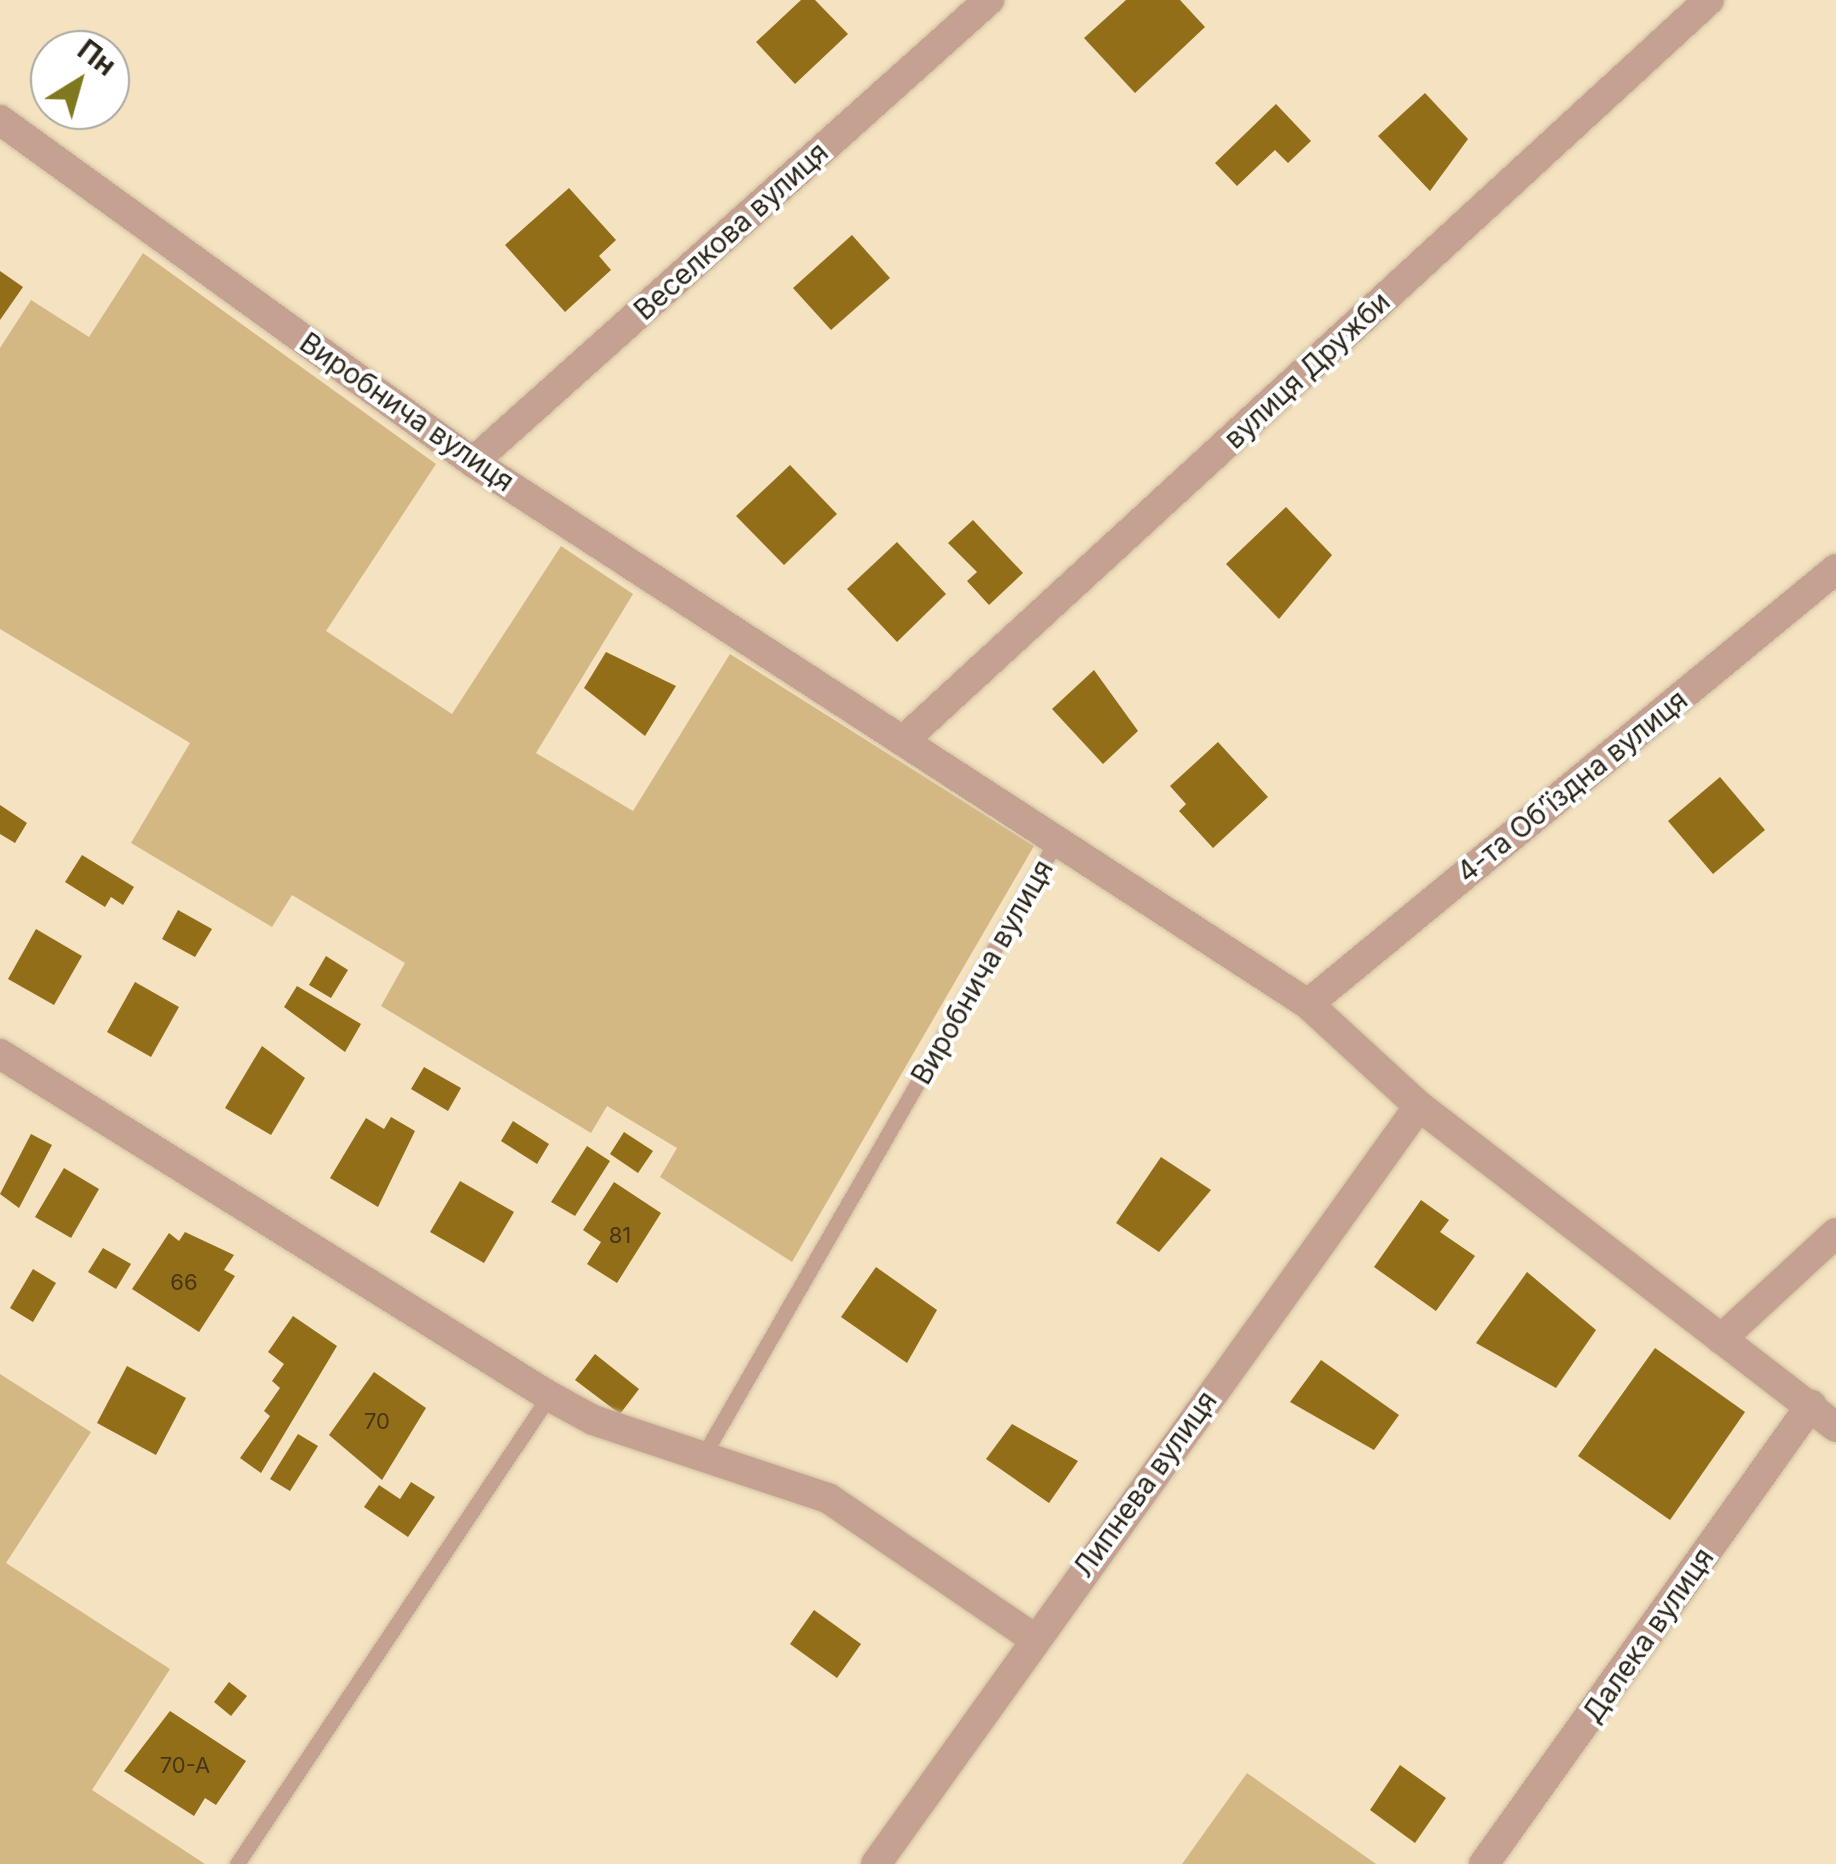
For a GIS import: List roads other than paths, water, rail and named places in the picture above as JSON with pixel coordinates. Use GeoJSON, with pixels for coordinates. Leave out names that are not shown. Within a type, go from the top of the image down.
{"type":"FeatureCollection","features":[{"type":"Feature","properties":{"kind":"street","name":"Веселкова вулиця"},"geometry":{"type":"LineString","coordinates":[[474,462],[989,0]]}},
{"type":"Feature","properties":{"kind":"street","name":"вулиця Дружби"},"geometry":{"type":"LineString","coordinates":[[905,740],[1709,0]]}},
{"type":"Feature","properties":{"kind":"street","name":"Виробнича вулиця"},"geometry":{"type":"LineString","coordinates":[[0,120],[474,462],[1057,840]]}},
{"type":"Feature","properties":{"kind":"street","name":"4-та Обʼїздна вулиця"},"geometry":{"type":"LineString","coordinates":[[1308,1004],[1836,569]]}},
{"type":"Feature","properties":{"kind":"street"},"geometry":{"type":"LineString","coordinates":[[1057,840],[1308,1004],[1419,1106],[1836,1427]]}},
{"type":"Feature","properties":{"kind":"street"},"geometry":{"type":"LineString","coordinates":[[0,1054],[549,1396],[703,1456],[828,1498],[1033,1638]]}},
{"type":"Feature","properties":{"kind":"street","name":"Липнева вулиця"},"geometry":{"type":"LineString","coordinates":[[876,1864],[1033,1638],[1419,1106]]}},
{"type":"Feature","properties":{"kind":"street"},"geometry":{"type":"LineString","coordinates":[[1721,1339],[1836,1233]]}},
{"type":"Feature","properties":{"kind":"street","name":"Далека вулиця"},"geometry":{"type":"LineString","coordinates":[[1484,1864],[1811,1406]]}},
{"type":"Feature","properties":{"kind":"lane","name":"Виробнича вулиця"},"geometry":{"type":"LineString","coordinates":[[703,1456],[1057,840]]}},
{"type":"Feature","properties":{"kind":"lane"},"geometry":{"type":"LineString","coordinates":[[237,1864],[549,1396]]}}]}
